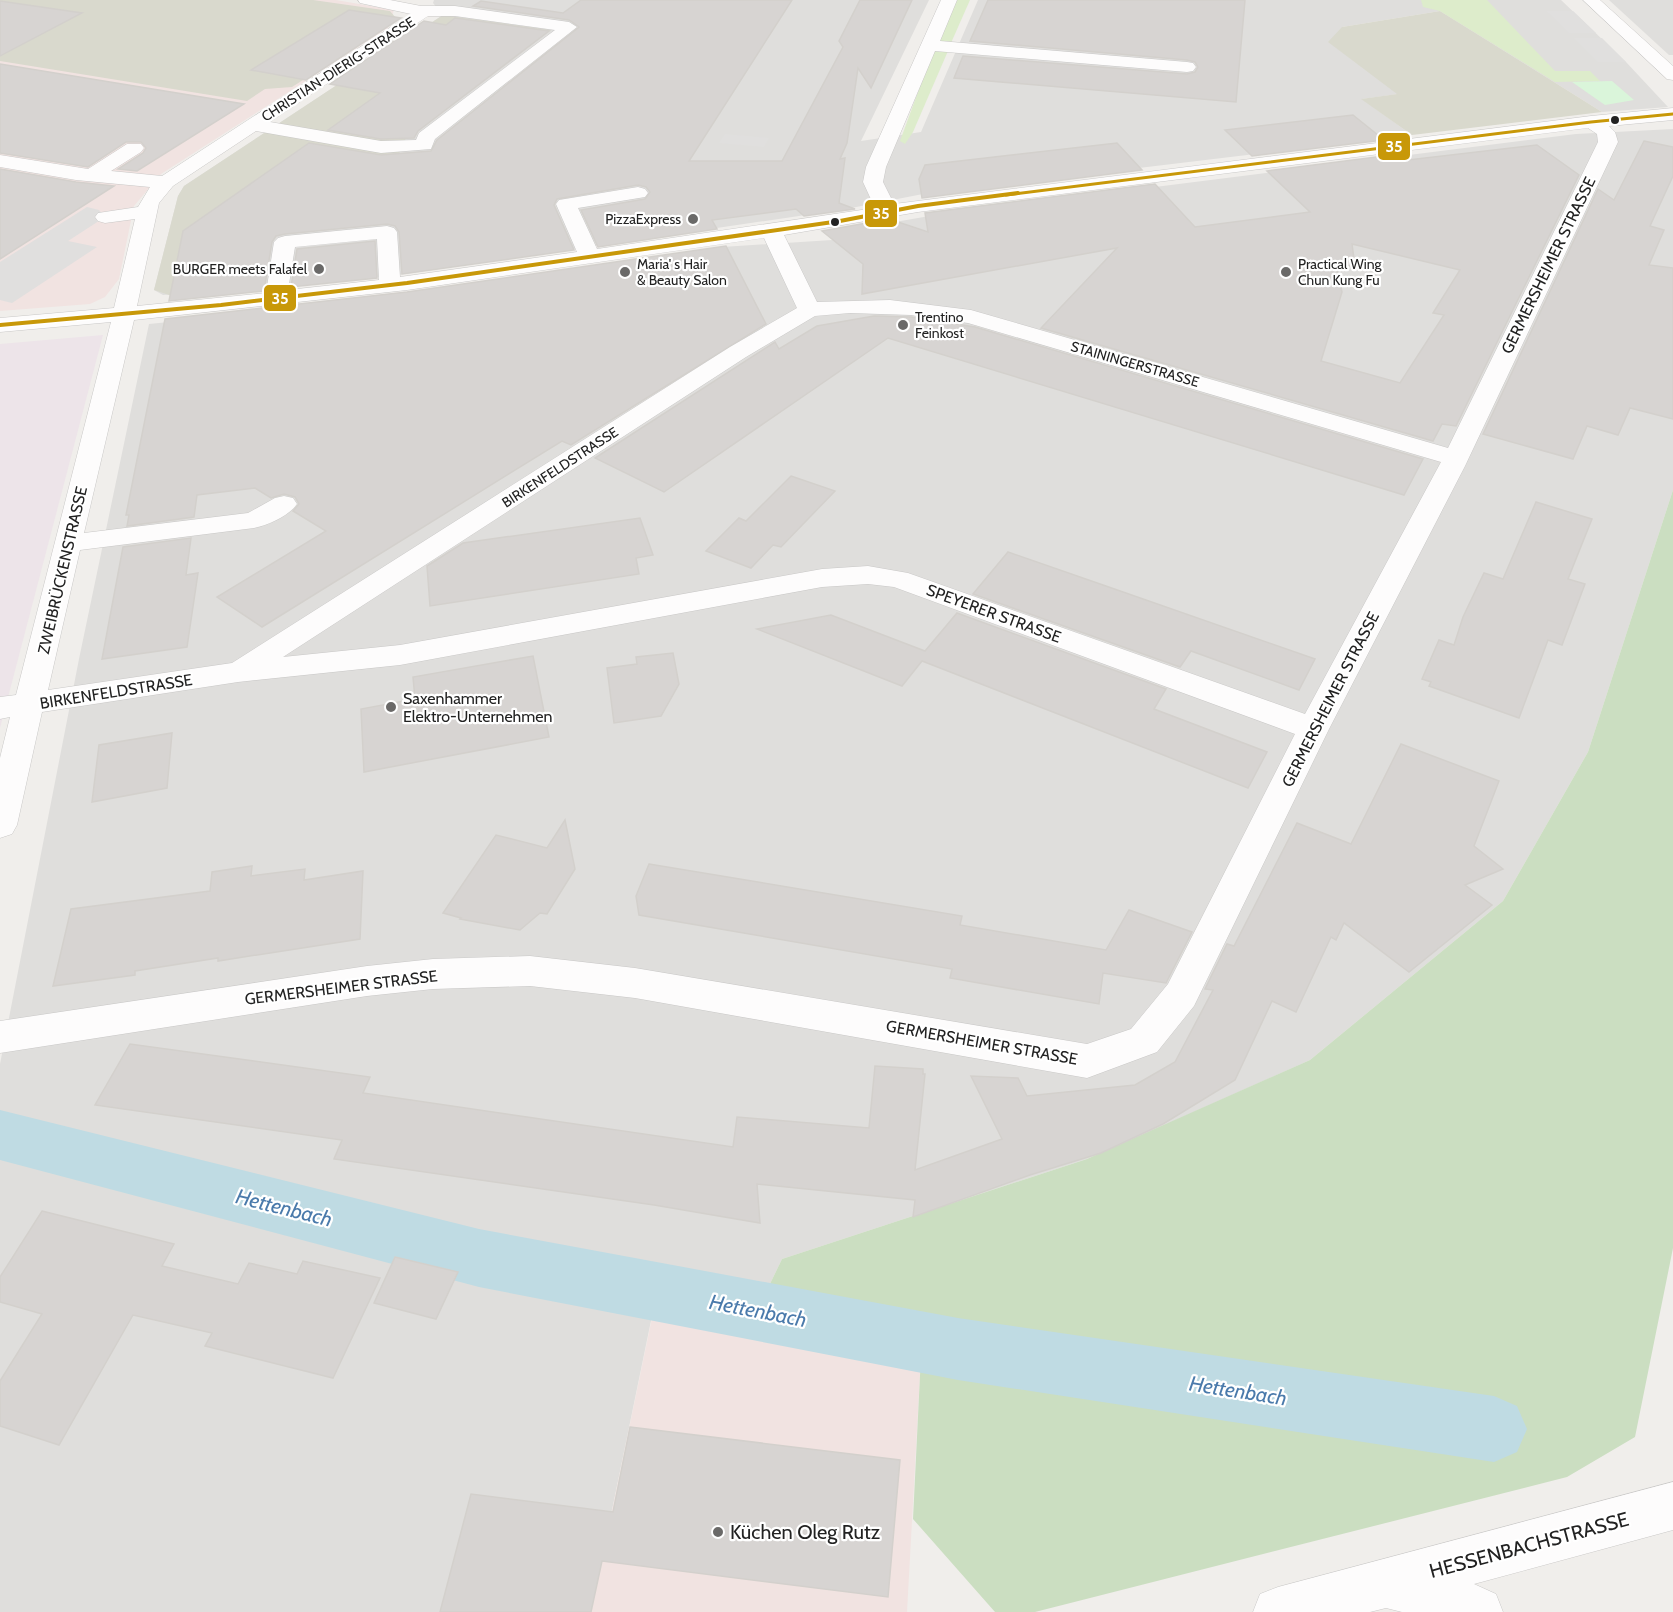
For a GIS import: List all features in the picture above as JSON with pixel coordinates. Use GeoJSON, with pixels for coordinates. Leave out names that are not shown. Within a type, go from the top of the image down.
{"type":"FeatureCollection","features":[{"type":"Feature","properties":{"kind":"street","name":"CHRISTIAN-DIERIG-STRASSE"},"geometry":{"type":"LineString","coordinates":[[253,125],[381,147],[424,145],[426,136],[569,27],[455,11],[421,11],[366,0]]}},
{"type":"Feature","properties":{"kind":"street"},"geometry":{"type":"LineString","coordinates":[[887,211],[873,182],[876,166],[949,0]]}},
{"type":"Feature","properties":{"kind":"street"},"geometry":{"type":"LineString","coordinates":[[1591,0],[1670,70]]}},
{"type":"Feature","properties":{"kind":"street","name":"CHRISTIAN-DIERIG-STRASSE"},"geometry":{"type":"LineString","coordinates":[[559,26],[580,10]]}},
{"type":"Feature","properties":{"kind":"street","name":"CHRISTIAN-DIERIG-STRASSE"},"geometry":{"type":"LineString","coordinates":[[124,315],[146,212],[154,194],[166,182],[412,21],[420,15],[421,11]]}},
{"type":"Feature","properties":{"kind":"street"},"geometry":{"type":"LineString","coordinates":[[928,45],[1187,67]]}},
{"type":"Feature","properties":{"kind":"street"},"geometry":{"type":"LineString","coordinates":[[0,325],[124,315],[390,285],[771,231],[887,211],[1591,122],[1673,114]]}},
{"type":"Feature","properties":{"kind":"street","name":"GERMERSHEIMER STRASSE"},"geometry":{"type":"LineString","coordinates":[[0,1037],[366,981],[445,974],[530,971],[635,983],[1087,1061],[1144,1041],[1181,995],[1313,729],[1456,458],[1608,142],[1606,132],[1591,122]]}},
{"type":"Feature","properties":{"kind":"street"},"geometry":{"type":"LineString","coordinates":[[92,175],[134,148]]}},
{"type":"Feature","properties":{"kind":"street"},"geometry":{"type":"LineString","coordinates":[[0,161],[92,175],[166,182]]}},
{"type":"Feature","properties":{"kind":"street"},"geometry":{"type":"LineString","coordinates":[[590,257],[566,204],[638,194]]}},
{"type":"Feature","properties":{"kind":"street"},"geometry":{"type":"LineString","coordinates":[[105,217],[146,212]]}},
{"type":"Feature","properties":{"kind":"street"},"geometry":{"type":"LineString","coordinates":[[771,231],[809,310]]}},
{"type":"Feature","properties":{"kind":"street"},"geometry":{"type":"LineString","coordinates":[[276,299],[285,242],[387,232],[390,285]]}},
{"type":"Feature","properties":{"kind":"street","name":"STAININGERSTRASSE"},"geometry":{"type":"LineString","coordinates":[[809,310],[870,305],[932,309],[971,317],[1456,458]]}},
{"type":"Feature","properties":{"kind":"street","name":"BIRKENFELDSTRASSE"},"geometry":{"type":"LineString","coordinates":[[237,672],[738,352],[809,310]]}},
{"type":"Feature","properties":{"kind":"street","name":"ZWEIBRÜCKENSTRASSE"},"geometry":{"type":"LineString","coordinates":[[0,825],[124,315]]}},
{"type":"Feature","properties":{"kind":"street"},"geometry":{"type":"LineString","coordinates":[[68,543],[254,520],[284,504]]}},
{"type":"Feature","properties":{"kind":"street","name":"SPEYERER STRASSE"},"geometry":{"type":"LineString","coordinates":[[663,608],[822,578],[868,575],[898,579],[1313,729]]}},
{"type":"Feature","properties":{"kind":"street","name":"BIRKENFELDSTRASSE"},"geometry":{"type":"LineString","coordinates":[[0,708],[237,672],[400,655],[663,608]]}},
{"type":"Feature","properties":{"kind":"street","name":"HESSENBACHSTRASSE"},"geometry":{"type":"LineString","coordinates":[[1278,1612],[1673,1506]]}},
{"type":"Feature","properties":{"kind":"street","name":"HESSENBACHSTRASSE"},"geometry":{"type":"LineString","coordinates":[[1384,1582],[1460,1604],[1478,1612]]}},
{"type":"Feature","properties":{"kind":"shaded area"},"geometry":{"type":"Polygon","coordinates":[[[0,0],[336,0],[394,10],[388,28],[161,174],[134,206],[119,279],[105,297],[90,304],[0,311],[0,0]]]}},
{"type":"Feature","properties":{"kind":"shaded area"},"geometry":{"type":"Polygon","coordinates":[[[0,0],[313,0],[390,11],[396,18],[382,30],[292,87],[265,89],[247,101],[0,61],[0,0]]]}},
{"type":"Feature","properties":{"kind":"shaded area"},"geometry":{"type":"Polygon","coordinates":[[[434,0],[929,0],[861,141],[921,132],[978,0],[1561,0],[1626,62],[1668,107],[1602,112],[1440,11],[1342,27],[1398,94],[1362,99],[1412,135],[923,194],[846,209],[406,274],[262,289],[163,295],[154,290],[178,196],[184,186],[443,15],[433,3],[434,0]]]}},
{"type":"Feature","properties":{"kind":"shaded area"},"geometry":{"type":"Polygon","coordinates":[[[1609,0],[1673,0],[1673,55],[1669,55],[1609,0]]]}},
{"type":"Feature","properties":{"kind":"shaded area"},"geometry":{"type":"Polygon","coordinates":[[[1440,11],[1602,112],[1412,135],[1361,99],[1397,94],[1328,42],[1342,27],[1440,11]]]}},
{"type":"Feature","properties":{"kind":"shaded area"},"geometry":{"type":"Polygon","coordinates":[[[1546,11],[1573,11],[1596,33],[1569,33],[1546,11]]]}},
{"type":"Feature","properties":{"kind":"shaded area"},"geometry":{"type":"Polygon","coordinates":[[[443,15],[551,30],[407,136],[398,156],[278,211],[175,297],[154,290],[178,196],[184,186],[443,15]]]}},
{"type":"Feature","properties":{"kind":"shaded area"},"geometry":{"type":"Polygon","coordinates":[[[1574,38],[1602,38],[1626,62],[1598,62],[1574,38]]]}},
{"type":"Feature","properties":{"kind":"shaded area"},"geometry":{"type":"Polygon","coordinates":[[[1673,129],[1673,490],[1588,752],[1503,901],[1310,1060],[1111,1149],[1087,1159],[782,1259],[768,1288],[661,1272],[591,1612],[0,1612],[0,1064],[79,659],[149,324],[380,301],[722,247],[832,240],[895,222],[941,214],[1576,134],[1673,129]]]}},
{"type":"Feature","properties":{"kind":"shaded area"},"geometry":{"type":"Polygon","coordinates":[[[725,134],[769,138],[764,147],[719,143],[725,134]]]}},
{"type":"Feature","properties":{"kind":"shaded area"},"geometry":{"type":"Polygon","coordinates":[[[87,207],[99,210],[105,217],[68,241],[97,247],[12,303],[0,300],[0,262],[87,207]]]}},
{"type":"Feature","properties":{"kind":"shaded area"},"geometry":{"type":"Polygon","coordinates":[[[103,335],[0,728],[0,344],[103,335]]]}},
{"type":"Feature","properties":{"kind":"shaded area"},"geometry":{"type":"Polygon","coordinates":[[[654,1308],[921,1357],[907,1612],[591,1612],[654,1308]]]}},
{"type":"Feature","properties":{"kind":"green space"},"geometry":{"type":"Polygon","coordinates":[[[957,0],[970,0],[951,43],[939,42],[957,0]]]}},
{"type":"Feature","properties":{"kind":"green space"},"geometry":{"type":"Polygon","coordinates":[[[1421,0],[1487,0],[1555,71],[1590,71],[1600,81],[1555,82],[1440,11],[1423,7],[1421,0]]]}},
{"type":"Feature","properties":{"kind":"green space"},"geometry":{"type":"Polygon","coordinates":[[[933,51],[948,51],[913,132],[905,144],[900,141],[933,51]]]}},
{"type":"Feature","properties":{"kind":"green space"},"geometry":{"type":"Polygon","coordinates":[[[1612,81],[1634,100],[1605,105],[1572,82],[1612,81]]]}},
{"type":"Feature","properties":{"kind":"green space"},"geometry":{"type":"Polygon","coordinates":[[[1673,490],[1673,1248],[1635,1437],[1567,1477],[1035,1612],[995,1612],[913,1519],[923,1314],[768,1288],[782,1259],[1087,1159],[1310,1060],[1503,901],[1588,752],[1673,490]]]}},
{"type":"Feature","properties":{"kind":"building"},"geometry":{"type":"Polygon","coordinates":[[[581,0],[792,0],[689,161],[782,161],[843,47],[839,41],[860,0],[912,0],[871,88],[858,68],[847,143],[840,159],[845,158],[839,203],[855,209],[804,216],[796,209],[712,220],[717,229],[598,247],[581,210],[645,199],[650,192],[646,187],[638,185],[557,199],[554,205],[574,250],[402,274],[399,232],[395,226],[387,224],[285,234],[276,236],[272,242],[264,291],[169,301],[183,231],[309,143],[381,155],[431,151],[437,140],[579,27],[569,20],[473,6],[481,1],[563,13],[581,0]]]}},
{"type":"Feature","properties":{"kind":"building"},"geometry":{"type":"Polygon","coordinates":[[[988,0],[1245,0],[1236,102],[954,78],[963,56],[1187,74],[1195,72],[1198,67],[1195,62],[1187,60],[970,41],[988,0]]]}},
{"type":"Feature","properties":{"kind":"building"},"geometry":{"type":"Polygon","coordinates":[[[0,1],[82,13],[0,56],[0,1]]]}},
{"type":"Feature","properties":{"kind":"building"},"geometry":{"type":"Polygon","coordinates":[[[349,10],[401,18],[306,80],[251,70],[349,10]]]}},
{"type":"Feature","properties":{"kind":"building"},"geometry":{"type":"Polygon","coordinates":[[[455,18],[549,31],[418,131],[414,138],[381,139],[328,130],[380,93],[330,84],[424,21],[446,25],[455,18]]]}},
{"type":"Feature","properties":{"kind":"building"},"geometry":{"type":"Polygon","coordinates":[[[0,64],[244,104],[137,171],[118,169],[143,153],[146,148],[141,142],[126,142],[88,167],[0,153],[0,64]]]}},
{"type":"Feature","properties":{"kind":"building"},"geometry":{"type":"Polygon","coordinates":[[[1353,115],[1384,140],[1252,156],[1225,130],[1353,115]]]}},
{"type":"Feature","properties":{"kind":"building"},"geometry":{"type":"Polygon","coordinates":[[[1644,141],[1673,147],[1673,176],[1650,226],[1664,230],[1649,265],[1673,268],[1673,419],[1630,408],[1618,435],[1587,426],[1573,459],[1483,434],[1598,189],[1614,200],[1644,141]]]}},
{"type":"Feature","properties":{"kind":"building"},"geometry":{"type":"Polygon","coordinates":[[[1117,143],[1142,170],[922,198],[919,179],[925,165],[1117,143]]]}},
{"type":"Feature","properties":{"kind":"building"},"geometry":{"type":"Polygon","coordinates":[[[1537,145],[1579,175],[1456,426],[1442,424],[1433,441],[1041,328],[1117,248],[862,294],[863,264],[822,231],[889,219],[928,232],[925,213],[1155,184],[1195,227],[1310,212],[1267,171],[1400,154],[1408,160],[1537,145]],[[1352,244],[1355,266],[1336,265],[1342,292],[1321,361],[1400,383],[1444,315],[1433,313],[1460,270],[1352,244]]]}},
{"type":"Feature","properties":{"kind":"building"},"geometry":{"type":"Polygon","coordinates":[[[0,169],[76,182],[114,186],[0,259],[0,169]]]}},
{"type":"Feature","properties":{"kind":"building"},"geometry":{"type":"Polygon","coordinates":[[[375,241],[377,278],[291,287],[297,249],[375,241]]]}},
{"type":"Feature","properties":{"kind":"building"},"geometry":{"type":"Polygon","coordinates":[[[726,246],[766,324],[571,445],[562,441],[262,627],[217,597],[326,531],[293,511],[299,504],[295,497],[284,494],[271,498],[255,488],[197,495],[194,517],[127,526],[129,515],[126,515],[165,319],[407,292],[726,246]]]}},
{"type":"Feature","properties":{"kind":"building"},"geometry":{"type":"Polygon","coordinates":[[[874,316],[911,317],[975,327],[1423,459],[1404,495],[888,338],[664,492],[595,458],[775,342],[779,349],[817,326],[874,316]]]}},
{"type":"Feature","properties":{"kind":"building"},"geometry":{"type":"Polygon","coordinates":[[[791,476],[835,491],[781,547],[773,545],[751,568],[706,551],[739,518],[746,521],[791,476]]]}},
{"type":"Feature","properties":{"kind":"building"},"geometry":{"type":"Polygon","coordinates":[[[1536,502],[1592,519],[1568,579],[1585,584],[1562,645],[1548,640],[1519,718],[1429,686],[1431,682],[1422,679],[1439,640],[1454,645],[1463,617],[1484,573],[1503,579],[1536,502]]]}},
{"type":"Feature","properties":{"kind":"building"},"geometry":{"type":"Polygon","coordinates":[[[640,518],[653,555],[636,558],[639,574],[430,606],[427,566],[463,543],[640,518]]]}},
{"type":"Feature","properties":{"kind":"building"},"geometry":{"type":"Polygon","coordinates":[[[191,538],[186,575],[198,573],[187,647],[102,659],[123,547],[191,538]]]}},
{"type":"Feature","properties":{"kind":"building"},"geometry":{"type":"Polygon","coordinates":[[[1008,552],[1315,659],[1299,690],[1191,651],[1180,667],[973,594],[1008,552]]]}},
{"type":"Feature","properties":{"kind":"building"},"geometry":{"type":"Polygon","coordinates":[[[957,613],[1166,689],[1154,709],[1267,752],[1248,788],[922,661],[902,686],[757,629],[831,615],[925,651],[957,613]]]}},
{"type":"Feature","properties":{"kind":"building"},"geometry":{"type":"Polygon","coordinates":[[[673,653],[679,684],[661,716],[614,723],[607,668],[637,664],[636,657],[673,653]]]}},
{"type":"Feature","properties":{"kind":"building"},"geometry":{"type":"Polygon","coordinates":[[[533,656],[549,737],[364,772],[361,709],[415,699],[413,677],[533,656]]]}},
{"type":"Feature","properties":{"kind":"building"},"geometry":{"type":"Polygon","coordinates":[[[172,733],[167,788],[92,802],[99,745],[172,733]]]}},
{"type":"Feature","properties":{"kind":"building"},"geometry":{"type":"Polygon","coordinates":[[[1401,744],[1499,781],[1474,846],[1503,869],[1465,885],[1492,905],[1409,972],[1344,923],[1336,940],[1331,937],[1296,1012],[1272,1001],[1235,1080],[1163,1124],[1101,1153],[1030,1175],[913,1217],[915,1200],[757,1184],[760,1223],[654,1205],[334,1159],[342,1140],[95,1105],[130,1044],[370,1077],[363,1093],[733,1147],[737,1117],[869,1128],[875,1066],[923,1069],[923,1074],[925,1074],[915,1170],[1002,1139],[971,1076],[1018,1078],[1027,1096],[1135,1085],[1175,1062],[1213,990],[1205,989],[1227,944],[1234,946],[1297,823],[1351,844],[1401,744]]]}},
{"type":"Feature","properties":{"kind":"building"},"geometry":{"type":"Polygon","coordinates":[[[565,820],[575,869],[547,914],[540,913],[520,930],[460,919],[443,913],[496,835],[547,848],[565,820]]]}},
{"type":"Feature","properties":{"kind":"building"},"geometry":{"type":"Polygon","coordinates":[[[649,864],[962,916],[960,925],[1106,950],[1129,910],[1192,932],[1166,983],[1103,973],[1099,1004],[950,978],[952,969],[639,915],[636,896],[649,864]]]}},
{"type":"Feature","properties":{"kind":"building"},"geometry":{"type":"Polygon","coordinates":[[[252,866],[251,876],[305,869],[304,880],[363,871],[360,939],[218,961],[218,958],[135,971],[135,975],[53,986],[71,909],[210,891],[212,872],[252,866]]]}},
{"type":"Feature","properties":{"kind":"building"},"geometry":{"type":"Polygon","coordinates":[[[42,1211],[174,1244],[162,1266],[238,1284],[249,1263],[297,1274],[303,1261],[380,1278],[333,1378],[205,1346],[212,1333],[133,1315],[59,1445],[0,1426],[0,1381],[42,1314],[0,1302],[0,1277],[42,1211]]]}},
{"type":"Feature","properties":{"kind":"building"},"geometry":{"type":"Polygon","coordinates":[[[395,1257],[458,1272],[436,1319],[374,1303],[395,1257]]]}},
{"type":"Feature","properties":{"kind":"building"},"geometry":{"type":"Polygon","coordinates":[[[630,1427],[900,1460],[888,1597],[602,1561],[591,1612],[440,1612],[471,1494],[613,1512],[630,1427]]]}},
{"type":"Feature","properties":{"kind":"waterway","name":"Hettenbach"},"geometry":{"type":"LineString","coordinates":[[0,1135],[479,1258],[958,1349],[1494,1429]]}},
{"type":"Feature","properties":{"kind":"transit line","name":"35"},"geometry":{"type":"LineString","coordinates":[[0,325],[221,305],[407,283],[840,221],[918,206],[1591,122],[1673,114]]}},
{"type":"Feature","properties":{"kind":"place","name":"PizzaExpress"},"geometry":{"type":"Point","coordinates":[693,219]}},
{"type":"Feature","properties":{"kind":"place","name":"BURGER meets Falafel"},"geometry":{"type":"Point","coordinates":[319,269]}},
{"type":"Feature","properties":{"kind":"place","name":"Maria' s Hair & Beauty Salon"},"geometry":{"type":"Point","coordinates":[625,272]}},
{"type":"Feature","properties":{"kind":"place","name":"Practical Wing Chun Kung Fu"},"geometry":{"type":"Point","coordinates":[1286,272]}},
{"type":"Feature","properties":{"kind":"place","name":"Trentino Feinkost"},"geometry":{"type":"Point","coordinates":[903,325]}},
{"type":"Feature","properties":{"kind":"place","name":"Saxenhammer Elektro-Unternehmen"},"geometry":{"type":"Point","coordinates":[391,707]}},
{"type":"Feature","properties":{"kind":"place","name":"Küchen Oleg Rutz"},"geometry":{"type":"Point","coordinates":[718,1532]}}]}
